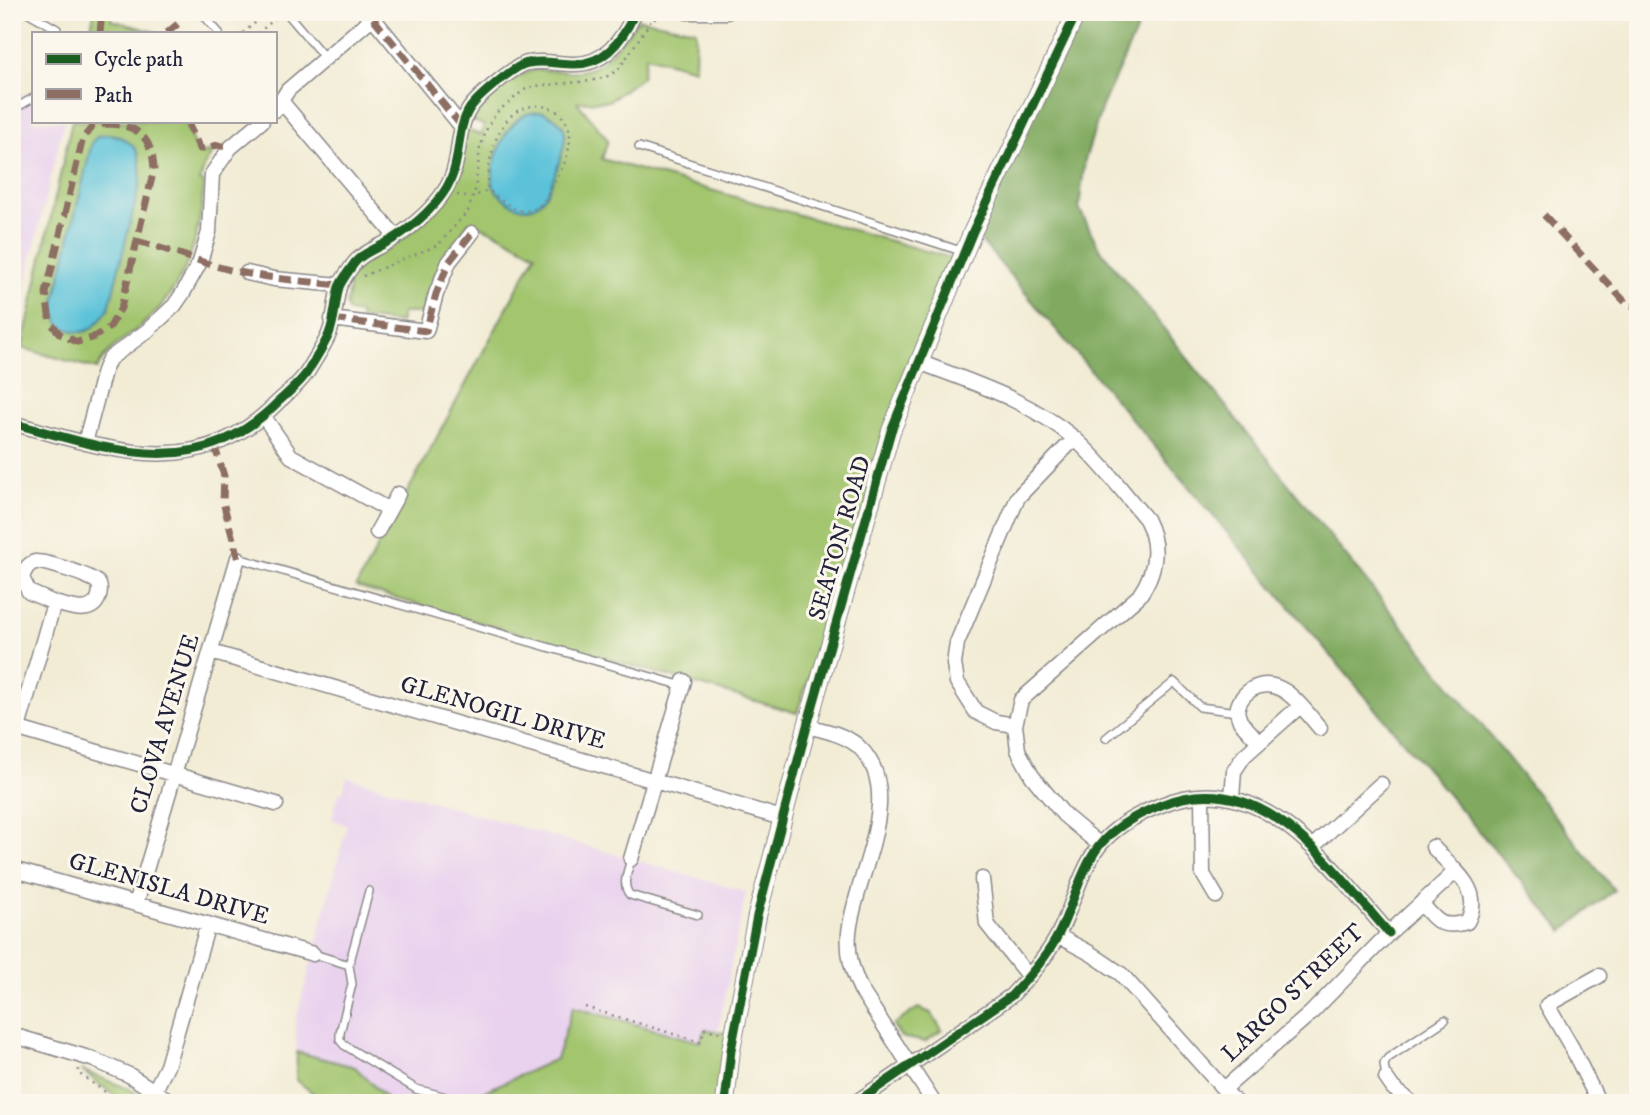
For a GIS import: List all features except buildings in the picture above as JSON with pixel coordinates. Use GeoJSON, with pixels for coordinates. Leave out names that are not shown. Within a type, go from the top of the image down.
{"type":"FeatureCollection","features":[{"type":"Feature","properties":{"kind":"street"},"geometry":{"type":"LineString","coordinates":[[12,423],[85,443],[144,455],[183,453],[233,436],[264,416],[307,373],[329,333],[340,285],[355,261],[396,237],[430,209],[451,179],[462,127],[470,108],[524,63],[546,61],[576,64],[594,61],[613,48],[627,30],[635,12]]}},
{"type":"Feature","properties":{"kind":"street"},"geometry":{"type":"LineString","coordinates":[[686,12],[727,12]]}},
{"type":"Feature","properties":{"kind":"street","name":"SEATON ROAD"},"geometry":{"type":"LineString","coordinates":[[725,1103],[734,1035],[757,916],[807,726],[891,431],[964,252],[1077,12]]}},
{"type":"Feature","properties":{"kind":"street"},"geometry":{"type":"LineString","coordinates":[[396,237],[278,106],[288,90],[376,15],[462,127]]}},
{"type":"Feature","properties":{"kind":"street"},"geometry":{"type":"LineString","coordinates":[[85,443],[109,359],[147,331],[174,306],[183,293],[200,262],[209,232],[212,174],[222,157],[261,122]]}},
{"type":"Feature","properties":{"kind":"street"},"geometry":{"type":"LineString","coordinates":[[332,319],[426,331],[436,294],[449,262],[472,233]]}},
{"type":"Feature","properties":{"kind":"street"},"geometry":{"type":"LineString","coordinates":[[247,273],[274,279],[340,285]]}},
{"type":"Feature","properties":{"kind":"street"},"geometry":{"type":"LineString","coordinates":[[919,362],[1010,397],[1046,418],[1074,439],[1094,459],[1146,519],[1152,530],[1156,556],[1148,583],[1139,596],[1021,699],[1014,725],[1018,750],[1032,776],[1064,815],[1100,845]]}},
{"type":"Feature","properties":{"kind":"street"},"geometry":{"type":"LineString","coordinates":[[264,416],[291,456],[389,510]]}},
{"type":"Feature","properties":{"kind":"street"},"geometry":{"type":"LineString","coordinates":[[1014,725],[996,722],[976,712],[957,682],[954,664],[957,643],[1018,497],[1074,439]]}},
{"type":"Feature","properties":{"kind":"street"},"geometry":{"type":"LineString","coordinates":[[377,532],[398,494]]}},
{"type":"Feature","properties":{"kind":"street","name":"CLOVA AVENUE"},"geometry":{"type":"LineString","coordinates":[[136,904],[238,558]]}},
{"type":"Feature","properties":{"kind":"street"},"geometry":{"type":"LineString","coordinates":[[44,563],[91,578],[98,583],[100,592],[97,602],[90,607],[80,609],[54,603],[29,592],[24,585],[22,578],[29,565],[44,563]]}},
{"type":"Feature","properties":{"kind":"street"},"geometry":{"type":"LineString","coordinates":[[54,603],[15,727],[276,804]]}},
{"type":"Feature","properties":{"kind":"street","name":"GLENOGIL DRIVE"},"geometry":{"type":"LineString","coordinates":[[211,652],[782,818]]}},
{"type":"Feature","properties":{"kind":"street"},"geometry":{"type":"LineString","coordinates":[[631,859],[683,683]]}},
{"type":"Feature","properties":{"kind":"street"},"geometry":{"type":"LineString","coordinates":[[1259,743],[1240,721],[1237,706],[1245,694],[1260,685],[1274,685],[1287,692],[1320,728]]}},
{"type":"Feature","properties":{"kind":"street"},"geometry":{"type":"LineString","coordinates":[[1232,798],[1234,771],[1244,756],[1300,706]]}},
{"type":"Feature","properties":{"kind":"street"},"geometry":{"type":"LineString","coordinates":[[807,726],[834,733],[856,744],[877,774],[880,793],[878,814],[852,915],[849,952],[852,971],[861,990],[934,1103]]}},
{"type":"Feature","properties":{"kind":"street"},"geometry":{"type":"LineString","coordinates":[[1312,846],[1381,784]]}},
{"type":"Feature","properties":{"kind":"street"},"geometry":{"type":"LineString","coordinates":[[1202,796],[1203,874],[1216,896]]}},
{"type":"Feature","properties":{"kind":"street"},"geometry":{"type":"LineString","coordinates":[[855,1103],[1011,996],[1029,977],[1058,936],[1081,878],[1100,845],[1132,817],[1177,798],[1232,798],[1265,809],[1290,826],[1312,846],[1388,933]]}},
{"type":"Feature","properties":{"kind":"street"},"geometry":{"type":"LineString","coordinates":[[1421,903],[1437,922],[1451,926],[1467,922],[1473,912],[1474,900],[1470,887],[1433,848]]}},
{"type":"Feature","properties":{"kind":"street","name":"GLENISLA DRIVE"},"geometry":{"type":"LineString","coordinates":[[12,869],[313,954]]}},
{"type":"Feature","properties":{"kind":"street","name":"LARGO STREET"},"geometry":{"type":"LineString","coordinates":[[1224,1089],[1311,1013],[1388,933],[1455,872]]}},
{"type":"Feature","properties":{"kind":"street"},"geometry":{"type":"LineString","coordinates":[[982,879],[987,923],[1029,977]]}},
{"type":"Feature","properties":{"kind":"street"},"geometry":{"type":"LineString","coordinates":[[155,1090],[167,1066],[208,924]]}},
{"type":"Feature","properties":{"kind":"street"},"geometry":{"type":"LineString","coordinates":[[1058,936],[1121,974],[1236,1103]]}},
{"type":"Feature","properties":{"kind":"street"},"geometry":{"type":"LineString","coordinates":[[1592,1100],[1572,1048],[1547,1005],[1599,976]]}},
{"type":"Feature","properties":{"kind":"street"},"geometry":{"type":"LineString","coordinates":[[12,1035],[83,1056],[129,1075],[173,1103]]}},
{"type":"Feature","properties":{"kind":"street"},"geometry":{"type":"LineString","coordinates":[[1386,1078],[1393,1088],[1412,1103]]}},
{"type":"Feature","properties":{"kind":"lane"},"geometry":{"type":"LineString","coordinates":[[27,12],[57,29],[57,32]]}},
{"type":"Feature","properties":{"kind":"lane"},"geometry":{"type":"LineString","coordinates":[[201,12],[218,32]]}},
{"type":"Feature","properties":{"kind":"lane"},"geometry":{"type":"LineString","coordinates":[[285,12],[325,58]]}},
{"type":"Feature","properties":{"kind":"lane"},"geometry":{"type":"LineString","coordinates":[[12,110],[32,99]]}},
{"type":"Feature","properties":{"kind":"lane"},"geometry":{"type":"LineString","coordinates":[[639,147],[964,252]]}},
{"type":"Feature","properties":{"kind":"lane"},"geometry":{"type":"LineString","coordinates":[[12,171],[16,172],[12,187]]}},
{"type":"Feature","properties":{"kind":"lane"},"geometry":{"type":"LineString","coordinates":[[238,558],[683,683]]}},
{"type":"Feature","properties":{"kind":"lane"},"geometry":{"type":"LineString","coordinates":[[1106,738],[1174,682],[1200,708],[1237,712]]}},
{"type":"Feature","properties":{"kind":"lane"},"geometry":{"type":"LineString","coordinates":[[631,859],[625,884],[625,890],[630,895],[698,915]]}},
{"type":"Feature","properties":{"kind":"lane"},"geometry":{"type":"LineString","coordinates":[[369,891],[349,965],[353,978],[340,1033],[341,1042],[416,1088],[461,1101]]}},
{"type":"Feature","properties":{"kind":"lane"},"geometry":{"type":"LineString","coordinates":[[313,954],[349,965]]}},
{"type":"Feature","properties":{"kind":"lane"},"geometry":{"type":"LineString","coordinates":[[1386,1078],[1384,1064],[1388,1058],[1445,1020]]}},
{"type":"Feature","properties":{"kind":"path"},"geometry":{"type":"LineString","coordinates":[[244,32],[268,12]]}},
{"type":"Feature","properties":{"kind":"path"},"geometry":{"type":"LineString","coordinates":[[259,32],[285,12]]}},
{"type":"Feature","properties":{"kind":"path"},"geometry":{"type":"LineString","coordinates":[[340,285],[439,245],[468,211],[473,197],[480,148],[496,113],[524,90],[534,86],[590,81],[606,77],[618,70],[653,18],[657,20],[660,12]]}},
{"type":"Feature","properties":{"kind":"path"},"geometry":{"type":"LineString","coordinates":[[534,105],[553,107],[564,118],[570,136],[567,159],[545,202],[537,210],[527,211],[508,206],[488,190],[488,171],[496,142],[509,117],[520,109],[534,105]]}},
{"type":"Feature","properties":{"kind":"path"},"geometry":{"type":"LineString","coordinates":[[444,189],[454,195],[473,197],[488,190]]}},
{"type":"Feature","properties":{"kind":"path"},"geometry":{"type":"LineString","coordinates":[[585,1007],[701,1042],[705,1029],[734,1035]]}},
{"type":"Feature","properties":{"kind":"path"},"geometry":{"type":"LineString","coordinates":[[83,1056],[78,1073],[121,1103]]}},
{"type":"Feature","properties":{"kind":"path"},"geometry":{"type":"LineString","coordinates":[[109,1095],[111,1103]]}},
{"type":"Feature","properties":{"kind":"shaded area"},"geometry":{"type":"Polygon","coordinates":[[[12,92],[32,96],[32,122],[64,122],[12,341],[12,92]]]}},
{"type":"Feature","properties":{"kind":"shaded area"},"geometry":{"type":"Polygon","coordinates":[[[347,777],[746,892],[719,1026],[711,1103],[326,1103],[296,1080],[295,1023],[347,826],[332,819],[339,793],[343,792],[347,777]]]}},
{"type":"Feature","properties":{"kind":"green space"},"geometry":{"type":"Polygon","coordinates":[[[94,12],[112,12],[111,20],[155,32],[90,32],[94,12]]]}},
{"type":"Feature","properties":{"kind":"green space"},"geometry":{"type":"Polygon","coordinates":[[[1077,12],[1145,12],[1102,106],[1085,160],[1079,208],[1099,248],[1614,890],[1563,931],[973,231],[1077,12]]]}},
{"type":"Feature","properties":{"kind":"green space"},"geometry":{"type":"Polygon","coordinates":[[[639,19],[696,30],[695,69],[646,56],[642,77],[609,101],[577,102],[608,140],[602,159],[961,261],[891,431],[797,713],[356,587],[536,254],[497,233],[469,222],[436,277],[422,313],[402,313],[400,323],[360,318],[360,314],[349,312],[346,306],[349,288],[347,279],[361,265],[404,238],[435,211],[466,130],[481,135],[484,125],[470,120],[482,105],[509,82],[528,72],[574,71],[596,66],[639,19]]]}},
{"type":"Feature","properties":{"kind":"green space"},"geometry":{"type":"Polygon","coordinates":[[[72,122],[184,122],[196,150],[203,153],[213,151],[200,181],[204,183],[195,242],[171,294],[143,324],[111,349],[97,369],[22,348],[72,122]]]}},
{"type":"Feature","properties":{"kind":"green space"},"geometry":{"type":"Polygon","coordinates":[[[573,1007],[700,1042],[705,1029],[734,1035],[725,1103],[472,1103],[474,1096],[556,1059],[573,1007]]]}},
{"type":"Feature","properties":{"kind":"green space"},"geometry":{"type":"Polygon","coordinates":[[[918,1008],[931,1013],[942,1030],[925,1042],[901,1037],[893,1025],[918,1008]]]}},
{"type":"Feature","properties":{"kind":"green space"},"geometry":{"type":"Polygon","coordinates":[[[297,1052],[355,1067],[391,1103],[326,1103],[296,1080],[297,1052]]]}},
{"type":"Feature","properties":{"kind":"green space"},"geometry":{"type":"Polygon","coordinates":[[[81,1070],[129,1089],[150,1102],[124,1103],[81,1070]]]}},
{"type":"Feature","properties":{"kind":"water"},"geometry":{"type":"Polygon","coordinates":[[[543,112],[555,119],[564,129],[564,144],[546,195],[536,205],[522,207],[502,197],[493,186],[496,156],[505,135],[519,119],[530,113],[543,112]]]}},
{"type":"Feature","properties":{"kind":"water"},"geometry":{"type":"Polygon","coordinates":[[[111,134],[128,141],[137,151],[140,183],[109,308],[89,330],[76,332],[60,325],[55,312],[55,300],[92,142],[98,136],[111,134]]]}},
{"type":"Feature","properties":{"kind":"marked path"},"geometry":{"type":"LineString","coordinates":[[100,32],[102,12]]}},
{"type":"Feature","properties":{"kind":"marked path"},"geometry":{"type":"LineString","coordinates":[[168,32],[180,22],[180,12]]}},
{"type":"Feature","properties":{"kind":"marked path"},"geometry":{"type":"LineString","coordinates":[[373,18],[462,127]]}},
{"type":"Feature","properties":{"kind":"marked path"},"geometry":{"type":"LineString","coordinates":[[187,122],[200,149],[218,145],[230,148]]}},
{"type":"Feature","properties":{"kind":"marked path"},"geometry":{"type":"LineString","coordinates":[[105,124],[126,126],[141,134],[150,148],[154,169],[121,308],[110,327],[92,338],[77,342],[60,334],[50,322],[46,293],[83,138],[93,126],[105,124]]}},
{"type":"Feature","properties":{"kind":"marked path"},"geometry":{"type":"LineString","coordinates":[[1544,215],[1628,305],[1638,306]]}},
{"type":"Feature","properties":{"kind":"marked path"},"geometry":{"type":"LineString","coordinates":[[332,319],[426,331],[436,294],[449,262],[472,233]]}},
{"type":"Feature","properties":{"kind":"marked path"},"geometry":{"type":"LineString","coordinates":[[137,241],[234,271],[340,285]]}},
{"type":"Feature","properties":{"kind":"marked path"},"geometry":{"type":"LineString","coordinates":[[214,444],[224,476],[223,502],[238,558]]}},
{"type":"Feature","properties":{"kind":"cycle path"},"geometry":{"type":"LineString","coordinates":[[12,423],[117,450],[151,453],[184,452],[216,444],[248,427],[291,390],[308,371],[329,334],[339,287],[356,261],[410,228],[441,197],[451,179],[463,125],[474,103],[497,82],[522,65],[540,62],[575,64],[596,60],[619,40],[635,12]]}},
{"type":"Feature","properties":{"kind":"cycle path"},"geometry":{"type":"LineString","coordinates":[[725,1103],[731,1050],[757,916],[807,726],[891,431],[973,231],[1077,12]]}},
{"type":"Feature","properties":{"kind":"cycle path"},"geometry":{"type":"LineString","coordinates":[[855,1103],[1011,996],[1054,942],[1087,866],[1099,846],[1127,821],[1161,805],[1197,796],[1231,798],[1262,810],[1291,829],[1318,853],[1389,933]]}}]}
